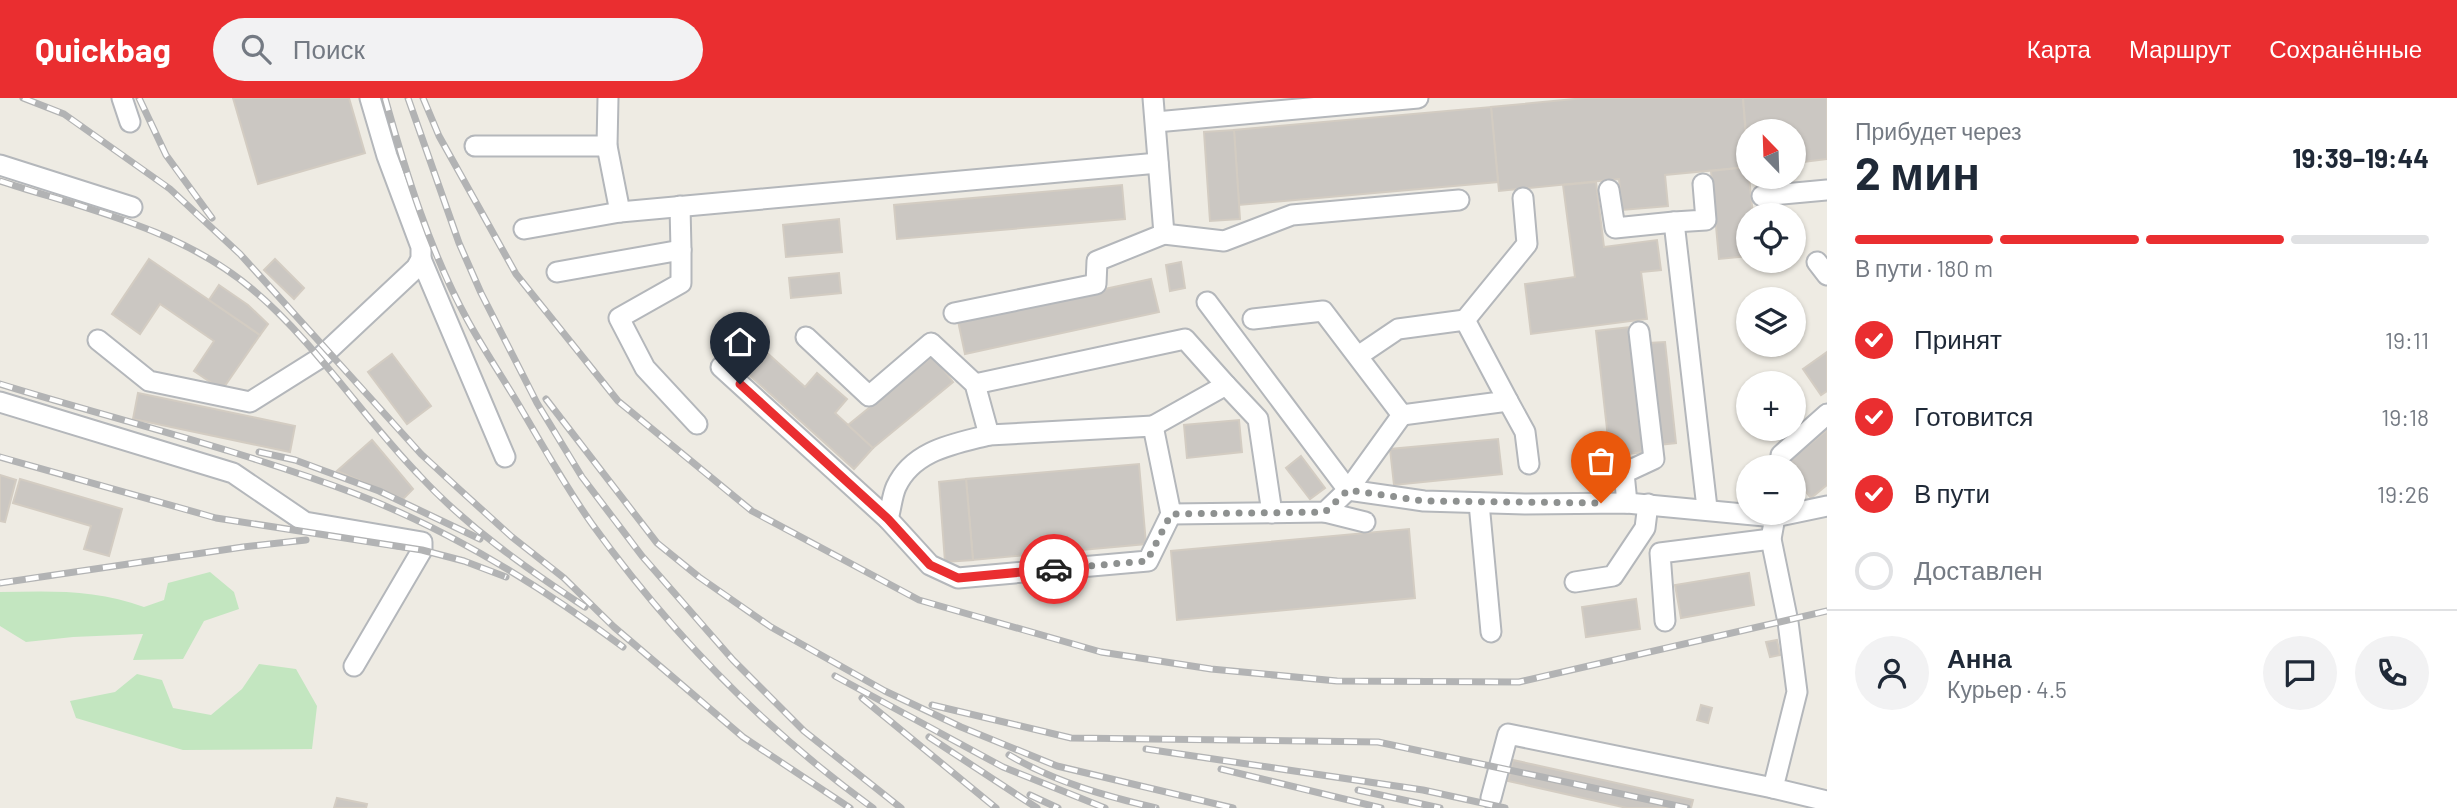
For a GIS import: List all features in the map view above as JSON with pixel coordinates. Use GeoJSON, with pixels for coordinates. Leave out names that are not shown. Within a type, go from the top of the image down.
{"type":"FeatureCollection","features":[{"type":"Feature","properties":{"kind":"street"},"geometry":{"type":"LineString","coordinates":[[122,98],[130,122]]}},
{"type":"Feature","properties":{"kind":"street"},"geometry":{"type":"LineString","coordinates":[[370,98],[387,156],[421,247],[421,259],[505,457]]}},
{"type":"Feature","properties":{"kind":"street"},"geometry":{"type":"LineString","coordinates":[[608,98],[607,146],[620,212]]}},
{"type":"Feature","properties":{"kind":"street"},"geometry":{"type":"LineString","coordinates":[[1153,98],[1164,234]]}},
{"type":"Feature","properties":{"kind":"street"},"geometry":{"type":"LineString","coordinates":[[1156,122],[1418,98]]}},
{"type":"Feature","properties":{"kind":"street"},"geometry":{"type":"LineString","coordinates":[[475,146],[607,146]]}},
{"type":"Feature","properties":{"kind":"street"},"geometry":{"type":"LineString","coordinates":[[524,229],[620,212],[1158,163]]}},
{"type":"Feature","properties":{"kind":"street"},"geometry":{"type":"LineString","coordinates":[[0,165],[132,207]]}},
{"type":"Feature","properties":{"kind":"street"},"geometry":{"type":"LineString","coordinates":[[1609,190],[1615,228],[1706,220],[1703,184]]}},
{"type":"Feature","properties":{"kind":"street"},"geometry":{"type":"LineString","coordinates":[[1762,196],[1827,190]]}},
{"type":"Feature","properties":{"kind":"street"},"geometry":{"type":"LineString","coordinates":[[1358,356],[1398,329],[1465,320],[1527,244],[1523,198]]}},
{"type":"Feature","properties":{"kind":"street"},"geometry":{"type":"LineString","coordinates":[[954,313],[1096,284],[1097,261],[1164,234],[1224,241],[1292,215],[1459,200]]}},
{"type":"Feature","properties":{"kind":"street"},"geometry":{"type":"LineString","coordinates":[[680,206],[681,283],[619,318],[645,368],[697,424]]}},
{"type":"Feature","properties":{"kind":"street"},"geometry":{"type":"LineString","coordinates":[[1674,222],[1707,509]]}},
{"type":"Feature","properties":{"kind":"street"},"geometry":{"type":"LineString","coordinates":[[557,271],[681,250]]}},
{"type":"Feature","properties":{"kind":"street"},"geometry":{"type":"LineString","coordinates":[[98,340],[149,381],[250,402],[320,358],[416,268],[421,259]]}},
{"type":"Feature","properties":{"kind":"street"},"geometry":{"type":"LineString","coordinates":[[1207,302],[1348,490],[1424,501],[1627,503],[1736,512]]}},
{"type":"Feature","properties":{"kind":"street"},"geometry":{"type":"LineString","coordinates":[[1253,319],[1323,311],[1402,415]]}},
{"type":"Feature","properties":{"kind":"street"},"geometry":{"type":"LineString","coordinates":[[1465,320],[1525,432],[1529,464]]}},
{"type":"Feature","properties":{"kind":"street"},"geometry":{"type":"LineString","coordinates":[[1627,503],[1624,473],[1654,459],[1639,332]]}},
{"type":"Feature","properties":{"kind":"street"},"geometry":{"type":"LineString","coordinates":[[806,337],[869,396],[931,343],[975,384],[989,435]]}},
{"type":"Feature","properties":{"kind":"street"},"geometry":{"type":"LineString","coordinates":[[975,384],[1185,339],[1258,419],[1272,513]]}},
{"type":"Feature","properties":{"kind":"street"},"geometry":{"type":"LineString","coordinates":[[721,367],[888,519],[930,565],[958,578],[1147,561],[1171,514],[1153,426]]}},
{"type":"Feature","properties":{"kind":"street"},"geometry":{"type":"LineString","coordinates":[[888,519],[897,486],[915,461],[943,446],[989,435],[1153,426],[1226,385]]}},
{"type":"Feature","properties":{"kind":"street"},"geometry":{"type":"LineString","coordinates":[[1325,512],[1348,490],[1402,415],[1508,401]]}},
{"type":"Feature","properties":{"kind":"street"},"geometry":{"type":"LineString","coordinates":[[0,402],[233,473],[304,523],[422,542],[422,550],[354,666]]}},
{"type":"Feature","properties":{"kind":"street"},"geometry":{"type":"LineString","coordinates":[[1781,455],[1827,414]]}},
{"type":"Feature","properties":{"kind":"street"},"geometry":{"type":"LineString","coordinates":[[1479,503],[1491,632]]}},
{"type":"Feature","properties":{"kind":"street"},"geometry":{"type":"LineString","coordinates":[[1575,582],[1614,576],[1645,528],[1648,504]]}},
{"type":"Feature","properties":{"kind":"street"},"geometry":{"type":"LineString","coordinates":[[1806,510],[1827,506]]}},
{"type":"Feature","properties":{"kind":"street"},"geometry":{"type":"LineString","coordinates":[[1171,514],[1325,512],[1365,522]]}},
{"type":"Feature","properties":{"kind":"street"},"geometry":{"type":"LineString","coordinates":[[1773,788],[1797,692],[1788,622],[1771,539],[1774,525]]}},
{"type":"Feature","properties":{"kind":"street"},"geometry":{"type":"LineString","coordinates":[[1665,621],[1660,553],[1771,539]]}},
{"type":"Feature","properties":{"kind":"street"},"geometry":{"type":"LineString","coordinates":[[1491,798],[1508,734],[1827,801]]}},
{"type":"Feature","properties":{"kind":"green space"},"geometry":{"type":"Polygon","coordinates":[[[210,572],[234,592],[239,609],[204,621],[183,659],[133,660],[143,634],[26,642],[0,626],[0,592],[91,594],[144,607],[164,600],[168,583],[210,572]]]}},
{"type":"Feature","properties":{"kind":"green space"},"geometry":{"type":"Polygon","coordinates":[[[259,664],[296,669],[317,706],[312,749],[183,750],[76,718],[70,701],[115,692],[137,674],[162,680],[173,708],[211,715],[242,689],[259,664]]]}},
{"type":"Feature","properties":{"kind":"building"},"geometry":{"type":"Polygon","coordinates":[[[233,98],[349,98],[365,153],[258,184],[233,98]]]}},
{"type":"Feature","properties":{"kind":"building"},"geometry":{"type":"Polygon","coordinates":[[[1585,98],[1743,98],[1745,119],[1736,119],[1736,168],[1665,175],[1668,206],[1622,210],[1619,179],[1499,191],[1491,107],[1585,98]]]}},
{"type":"Feature","properties":{"kind":"building"},"geometry":{"type":"Polygon","coordinates":[[[1743,98],[1827,98],[1827,159],[1806,162],[1806,119],[1745,119],[1743,98]]]}},
{"type":"Feature","properties":{"kind":"building"},"geometry":{"type":"Polygon","coordinates":[[[1491,107],[1498,182],[1239,205],[1234,130],[1491,107]]]}},
{"type":"Feature","properties":{"kind":"building"},"geometry":{"type":"Polygon","coordinates":[[[1234,130],[1240,219],[1210,221],[1204,132],[1234,130]]]}},
{"type":"Feature","properties":{"kind":"building"},"geometry":{"type":"Polygon","coordinates":[[[1736,168],[1736,189],[1750,189],[1752,203],[1736,203],[1736,257],[1719,259],[1711,171],[1736,168]]]}},
{"type":"Feature","properties":{"kind":"building"},"geometry":{"type":"Polygon","coordinates":[[[1596,182],[1604,247],[1657,240],[1661,270],[1641,272],[1647,319],[1531,334],[1525,284],[1575,277],[1563,185],[1596,182]]]}},
{"type":"Feature","properties":{"kind":"building"},"geometry":{"type":"Polygon","coordinates":[[[1122,185],[1125,219],[897,239],[894,205],[1122,185]]]}},
{"type":"Feature","properties":{"kind":"building"},"geometry":{"type":"Polygon","coordinates":[[[839,219],[842,252],[786,257],[783,225],[839,219]]]}},
{"type":"Feature","properties":{"kind":"building"},"geometry":{"type":"Polygon","coordinates":[[[149,259],[260,335],[222,390],[194,371],[214,341],[160,304],[140,334],[112,314],[149,259]]]}},
{"type":"Feature","properties":{"kind":"building"},"geometry":{"type":"Polygon","coordinates":[[[275,259],[304,288],[294,299],[264,270],[275,259]]]}},
{"type":"Feature","properties":{"kind":"building"},"geometry":{"type":"Polygon","coordinates":[[[1181,262],[1185,288],[1170,291],[1166,265],[1181,262]]]}},
{"type":"Feature","properties":{"kind":"building"},"geometry":{"type":"Polygon","coordinates":[[[839,273],[841,293],[791,298],[789,278],[839,273]]]}},
{"type":"Feature","properties":{"kind":"building"},"geometry":{"type":"Polygon","coordinates":[[[1151,279],[1159,312],[965,354],[958,321],[1151,279]]]}},
{"type":"Feature","properties":{"kind":"building"},"geometry":{"type":"Polygon","coordinates":[[[219,285],[248,305],[268,324],[260,335],[209,300],[219,285]]]}},
{"type":"Feature","properties":{"kind":"building"},"geometry":{"type":"Polygon","coordinates":[[[1630,327],[1645,452],[1610,456],[1596,331],[1630,327]]]}},
{"type":"Feature","properties":{"kind":"building"},"geometry":{"type":"Polygon","coordinates":[[[1665,342],[1676,443],[1659,445],[1648,343],[1665,342]]]}},
{"type":"Feature","properties":{"kind":"building"},"geometry":{"type":"Polygon","coordinates":[[[756,343],[805,387],[817,373],[847,399],[835,413],[873,448],[854,469],[737,364],[756,343]]]}},
{"type":"Feature","properties":{"kind":"building"},"geometry":{"type":"Polygon","coordinates":[[[1827,352],[1827,391],[1821,395],[1803,369],[1827,352]]]}},
{"type":"Feature","properties":{"kind":"building"},"geometry":{"type":"Polygon","coordinates":[[[392,354],[431,406],[407,424],[368,372],[392,354]]]}},
{"type":"Feature","properties":{"kind":"building"},"geometry":{"type":"Polygon","coordinates":[[[933,356],[953,382],[873,448],[848,425],[933,356]]]}},
{"type":"Feature","properties":{"kind":"building"},"geometry":{"type":"Polygon","coordinates":[[[138,393],[295,426],[290,452],[133,419],[138,393]]]}},
{"type":"Feature","properties":{"kind":"building"},"geometry":{"type":"Polygon","coordinates":[[[1239,420],[1242,452],[1187,458],[1184,425],[1239,420]]]}},
{"type":"Feature","properties":{"kind":"building"},"geometry":{"type":"Polygon","coordinates":[[[1827,430],[1827,485],[1811,498],[1806,492],[1806,455],[1796,455],[1827,430]]]}},
{"type":"Feature","properties":{"kind":"building"},"geometry":{"type":"Polygon","coordinates":[[[1498,439],[1502,474],[1394,485],[1390,449],[1498,439]]]}},
{"type":"Feature","properties":{"kind":"building"},"geometry":{"type":"Polygon","coordinates":[[[372,440],[413,489],[403,499],[337,471],[372,440]]]}},
{"type":"Feature","properties":{"kind":"building"},"geometry":{"type":"Polygon","coordinates":[[[1301,456],[1325,488],[1310,499],[1286,468],[1301,456]]]}},
{"type":"Feature","properties":{"kind":"building"},"geometry":{"type":"Polygon","coordinates":[[[1139,464],[1146,544],[973,560],[966,479],[1139,464]]]}},
{"type":"Feature","properties":{"kind":"building"},"geometry":{"type":"Polygon","coordinates":[[[0,475],[16,480],[5,522],[0,521],[0,475]]]}},
{"type":"Feature","properties":{"kind":"building"},"geometry":{"type":"Polygon","coordinates":[[[20,479],[122,509],[109,556],[84,549],[91,526],[13,503],[20,479]]]}},
{"type":"Feature","properties":{"kind":"building"},"geometry":{"type":"Polygon","coordinates":[[[966,479],[973,560],[945,562],[939,482],[966,479]]]}},
{"type":"Feature","properties":{"kind":"building"},"geometry":{"type":"Polygon","coordinates":[[[1409,529],[1415,598],[1177,620],[1171,551],[1409,529]]]}},
{"type":"Feature","properties":{"kind":"building"},"geometry":{"type":"Polygon","coordinates":[[[1749,573],[1754,605],[1681,618],[1675,585],[1749,573]]]}},
{"type":"Feature","properties":{"kind":"building"},"geometry":{"type":"Polygon","coordinates":[[[1636,599],[1640,629],[1586,637],[1582,607],[1636,599]]]}},
{"type":"Feature","properties":{"kind":"building"},"geometry":{"type":"Polygon","coordinates":[[[1777,640],[1780,655],[1770,657],[1766,642],[1777,640]]]}},
{"type":"Feature","properties":{"kind":"building"},"geometry":{"type":"Polygon","coordinates":[[[1701,705],[1712,708],[1708,723],[1697,720],[1701,705]]]}},
{"type":"Feature","properties":{"kind":"building"},"geometry":{"type":"Polygon","coordinates":[[[1513,760],[1693,800],[1691,808],[1627,808],[1508,781],[1513,760]]]}},
{"type":"Feature","properties":{"kind":"building"},"geometry":{"type":"Polygon","coordinates":[[[337,798],[367,804],[366,808],[334,808],[337,798]]]}},
{"type":"Feature","properties":{"kind":"railway"},"geometry":{"type":"LineString","coordinates":[[23,98],[64,114],[170,189],[240,254],[421,454],[459,489],[743,737],[850,808]]}},
{"type":"Feature","properties":{"kind":"railway"},"geometry":{"type":"LineString","coordinates":[[139,98],[166,155],[212,218]]}},
{"type":"Feature","properties":{"kind":"railway"},"geometry":{"type":"LineString","coordinates":[[385,98],[420,212],[454,295],[480,343],[582,510],[654,603],[721,677],[794,746],[873,808]]}},
{"type":"Feature","properties":{"kind":"railway"},"geometry":{"type":"LineString","coordinates":[[408,98],[459,243],[481,293],[537,403],[582,477],[642,556],[733,660],[804,731],[901,808]]}},
{"type":"Feature","properties":{"kind":"railway"},"geometry":{"type":"LineString","coordinates":[[423,98],[439,136],[516,274],[618,401],[752,511],[919,600],[1101,652],[1211,669],[1337,681],[1519,682],[1827,611]]}},
{"type":"Feature","properties":{"kind":"railway"},"geometry":{"type":"LineString","coordinates":[[0,181],[132,223],[195,251],[224,268],[252,289],[297,332],[437,494],[498,546],[585,607]]}},
{"type":"Feature","properties":{"kind":"railway"},"geometry":{"type":"LineString","coordinates":[[0,384],[268,463],[391,508],[460,542],[528,582],[623,647]]}},
{"type":"Feature","properties":{"kind":"railway"},"geometry":{"type":"LineString","coordinates":[[546,399],[657,543],[699,577],[771,627],[885,691],[961,727],[1057,766],[1233,808]]}},
{"type":"Feature","properties":{"kind":"railway"},"geometry":{"type":"LineString","coordinates":[[259,452],[295,460],[379,491],[480,539]]}},
{"type":"Feature","properties":{"kind":"railway"},"geometry":{"type":"LineString","coordinates":[[0,457],[216,518],[422,550],[464,561],[506,577]]}},
{"type":"Feature","properties":{"kind":"railway"},"geometry":{"type":"LineString","coordinates":[[0,583],[306,540]]}},
{"type":"Feature","properties":{"kind":"railway"},"geometry":{"type":"LineString","coordinates":[[835,676],[1003,767],[1105,808]]}},
{"type":"Feature","properties":{"kind":"railway"},"geometry":{"type":"LineString","coordinates":[[862,698],[996,808]]}},
{"type":"Feature","properties":{"kind":"railway"},"geometry":{"type":"LineString","coordinates":[[932,705],[1071,738],[1378,742],[1687,808]]}},
{"type":"Feature","properties":{"kind":"railway"},"geometry":{"type":"LineString","coordinates":[[929,737],[1037,808]]}},
{"type":"Feature","properties":{"kind":"railway"},"geometry":{"type":"LineString","coordinates":[[1146,749],[1423,790],[1505,808]]}},
{"type":"Feature","properties":{"kind":"railway"},"geometry":{"type":"LineString","coordinates":[[1009,755],[1026,765],[1081,787],[1156,808]]}},
{"type":"Feature","properties":{"kind":"railway"},"geometry":{"type":"LineString","coordinates":[[1221,769],[1381,808]]}},
{"type":"Feature","properties":{"kind":"railway"},"geometry":{"type":"LineString","coordinates":[[1358,790],[1440,808]]}},
{"type":"Feature","properties":{"kind":"railway"},"geometry":{"type":"LineString","coordinates":[[1030,795],[1058,808]]}},
{"type":"Feature","properties":{"kind":"way so far"},"geometry":{"type":"LineString","coordinates":[[1054,569],[1147,561],[1171,514],[1325,512],[1348,490],[1424,501],[1601,503]]}},
{"type":"Feature","properties":{"kind":"route"},"geometry":{"type":"LineString","coordinates":[[740,384],[888,519],[930,565],[958,578],[1054,569]]}}]}
